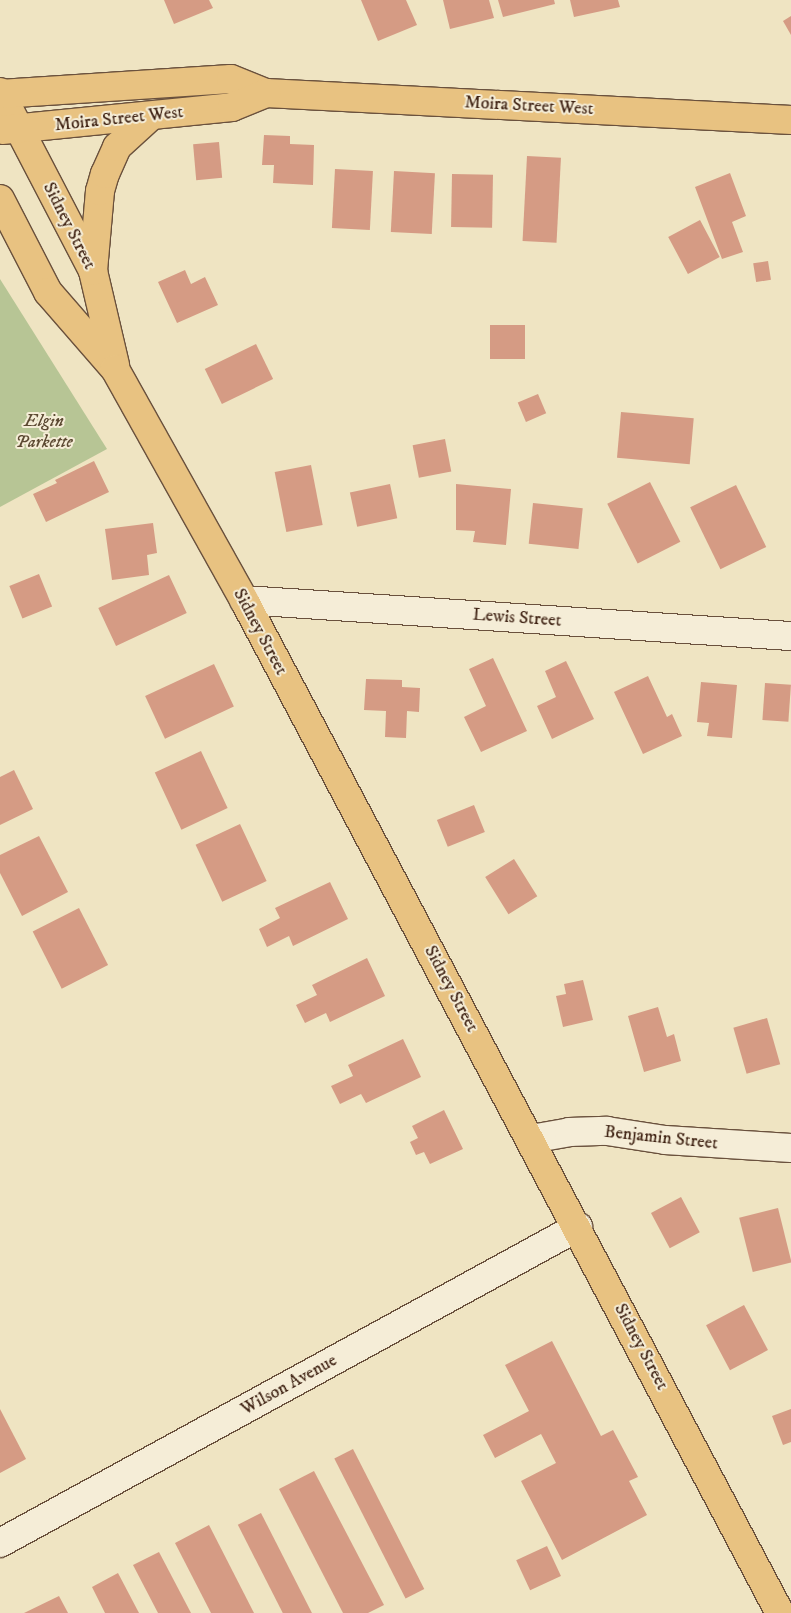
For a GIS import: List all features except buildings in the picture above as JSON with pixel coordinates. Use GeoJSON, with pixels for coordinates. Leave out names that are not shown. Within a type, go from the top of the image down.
{"type":"FeatureCollection","features":[{"type":"Feature","properties":{"kind":"main road","name":"Moira Street West"},"geometry":{"type":"LineString","coordinates":[[0,93],[231,79],[266,93],[791,120]]}},
{"type":"Feature","properties":{"kind":"main road","name":"Sidney Street"},"geometry":{"type":"LineString","coordinates":[[0,93],[10,130],[93,271],[116,369]]}},
{"type":"Feature","properties":{"kind":"main road","name":"Moira Street West"},"geometry":{"type":"LineString","coordinates":[[10,130],[232,107],[266,93]]}},
{"type":"Feature","properties":{"kind":"main road"},"geometry":{"type":"LineString","coordinates":[[93,271],[105,174],[117,147],[151,116]]}},
{"type":"Feature","properties":{"kind":"main road","name":"Sidney Street"},"geometry":{"type":"LineString","coordinates":[[0,199],[48,292],[116,369],[244,600],[531,1139],[780,1613]]}},
{"type":"Feature","properties":{"kind":"street","name":"Lewis Street"},"geometry":{"type":"LineString","coordinates":[[244,600],[791,636]]}},
{"type":"Feature","properties":{"kind":"street","name":"Benjamin Street"},"geometry":{"type":"LineString","coordinates":[[531,1139],[569,1132],[607,1131],[665,1140],[791,1148]]}},
{"type":"Feature","properties":{"kind":"street","name":"Wilson Avenue"},"geometry":{"type":"LineString","coordinates":[[0,1543],[578,1228]]}},
{"type":"Feature","properties":{"kind":"green space","name":"Elgin Parkette"},"geometry":{"type":"Polygon","coordinates":[[[0,279],[107,449],[0,507],[0,279]]]}}]}
